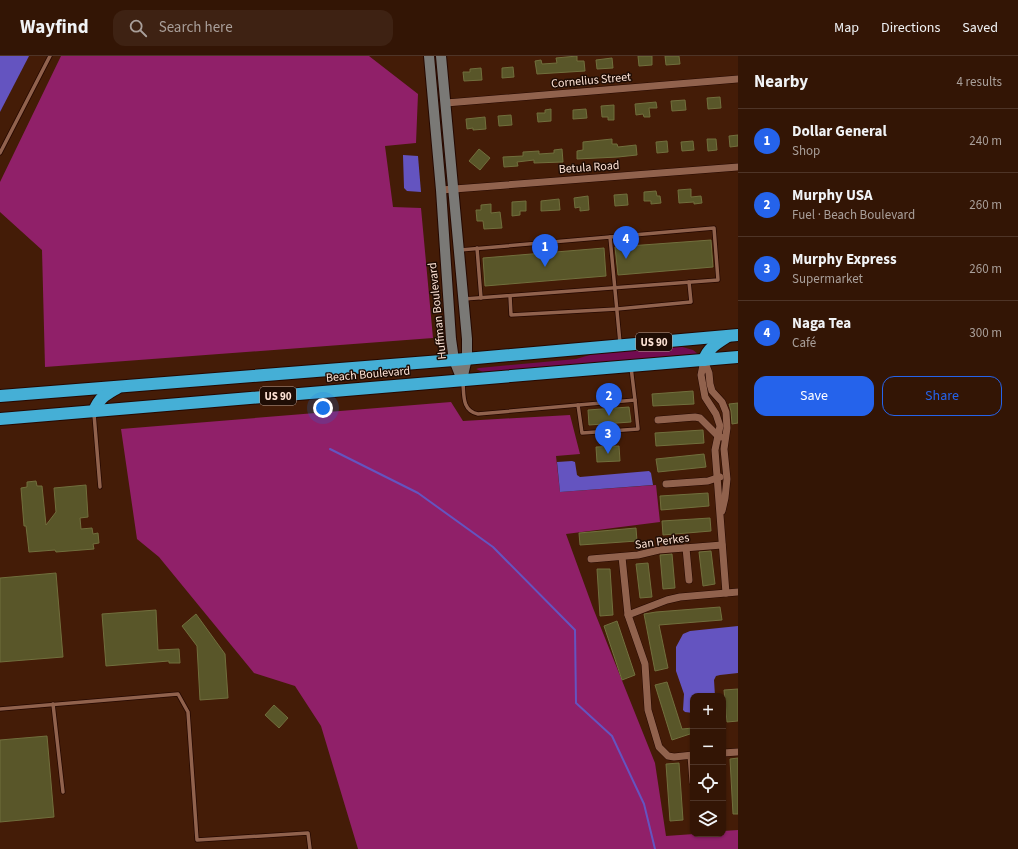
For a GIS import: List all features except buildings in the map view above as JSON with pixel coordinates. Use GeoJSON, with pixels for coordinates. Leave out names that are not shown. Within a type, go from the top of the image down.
{"type":"FeatureCollection","features":[{"type":"Feature","properties":{"kind":"highway","name":"US 90"},"geometry":{"type":"LineString","coordinates":[[0,396],[454,360],[733,335]]}},
{"type":"Feature","properties":{"kind":"highway"},"geometry":{"type":"LineString","coordinates":[[704,360],[706,353],[713,346],[733,335]]}},
{"type":"Feature","properties":{"kind":"highway"},"geometry":{"type":"LineString","coordinates":[[683,339],[693,344],[699,350],[704,360]]}},
{"type":"Feature","properties":{"kind":"highway","name":"Beach Boulevard"},"geometry":{"type":"LineString","coordinates":[[0,419],[738,357]]}},
{"type":"Feature","properties":{"kind":"highway"},"geometry":{"type":"LineString","coordinates":[[94,411],[98,402],[103,396],[120,386]]}},
{"type":"Feature","properties":{"kind":"highway"},"geometry":{"type":"LineString","coordinates":[[79,390],[87,396],[94,411]]}},
{"type":"Feature","properties":{"kind":"street","name":"Huffman Boulevard"},"geometry":{"type":"LineString","coordinates":[[429,56],[454,360],[462,380]]}},
{"type":"Feature","properties":{"kind":"street","name":"Huffman Boulevard"},"geometry":{"type":"LineString","coordinates":[[441,56],[467,339],[467,358],[462,380]]}},
{"type":"Feature","properties":{"kind":"street","name":"Cornelius Street"},"geometry":{"type":"LineString","coordinates":[[446,103],[738,79]]}},
{"type":"Feature","properties":{"kind":"street","name":"Betula Road"},"geometry":{"type":"LineString","coordinates":[[441,190],[738,167]]}},
{"type":"Feature","properties":{"kind":"street"},"geometry":{"type":"LineString","coordinates":[[443,212],[448,220],[450,248],[453,250],[458,250]]}},
{"type":"Feature","properties":{"kind":"street"},"geometry":{"type":"LineString","coordinates":[[704,360],[701,375],[705,397],[716,414],[720,426],[724,449],[726,476],[725,498],[720,517]]}},
{"type":"Feature","properties":{"kind":"street"},"geometry":{"type":"LineString","coordinates":[[704,360],[709,373],[712,391],[722,402],[726,412],[727,428],[715,450],[726,593]]}},
{"type":"Feature","properties":{"kind":"street"},"geometry":{"type":"LineString","coordinates":[[658,420],[695,417],[700,418],[722,437]]}},
{"type":"Feature","properties":{"kind":"street"},"geometry":{"type":"LineString","coordinates":[[666,484],[708,481],[726,476]]}},
{"type":"Feature","properties":{"kind":"street","name":"San Perkes"},"geometry":{"type":"LineString","coordinates":[[690,755],[674,757],[668,756],[659,747],[648,710],[645,664],[628,615],[622,557],[659,550],[722,545]]}},
{"type":"Feature","properties":{"kind":"street"},"geometry":{"type":"LineString","coordinates":[[686,548],[689,580]]}},
{"type":"Feature","properties":{"kind":"street"},"geometry":{"type":"LineString","coordinates":[[590,559],[622,557]]}},
{"type":"Feature","properties":{"kind":"street"},"geometry":{"type":"LineString","coordinates":[[628,615],[667,600],[738,592]]}},
{"type":"Feature","properties":{"kind":"street"},"geometry":{"type":"LineString","coordinates":[[726,753],[738,752]]}},
{"type":"Feature","properties":{"kind":"lane"},"geometry":{"type":"LineString","coordinates":[[0,152],[50,56]]}},
{"type":"Feature","properties":{"kind":"lane"},"geometry":{"type":"LineString","coordinates":[[458,250],[714,228],[718,280],[463,300]]}},
{"type":"Feature","properties":{"kind":"lane"},"geometry":{"type":"LineString","coordinates":[[610,237],[620,344]]}},
{"type":"Feature","properties":{"kind":"lane"},"geometry":{"type":"LineString","coordinates":[[477,248],[481,298]]}},
{"type":"Feature","properties":{"kind":"lane"},"geometry":{"type":"LineString","coordinates":[[510,296],[511,315],[617,309],[691,302],[689,282]]}},
{"type":"Feature","properties":{"kind":"lane"},"geometry":{"type":"LineString","coordinates":[[578,405],[582,433],[638,429],[631,366]]}},
{"type":"Feature","properties":{"kind":"lane"},"geometry":{"type":"LineString","coordinates":[[462,380],[464,404],[473,413],[478,414],[635,400]]}},
{"type":"Feature","properties":{"kind":"lane"},"geometry":{"type":"LineString","coordinates":[[94,411],[100,487]]}},
{"type":"Feature","properties":{"kind":"lane"},"geometry":{"type":"LineString","coordinates":[[0,709],[178,694],[188,712],[197,840],[308,834],[310,849]]}},
{"type":"Feature","properties":{"kind":"lane"},"geometry":{"type":"LineString","coordinates":[[52,704],[63,792]]}},
{"type":"Feature","properties":{"kind":"shaded area"},"geometry":{"type":"Polygon","coordinates":[[[0,56],[29,56],[0,112],[0,56]]]}},
{"type":"Feature","properties":{"kind":"shaded area"},"geometry":{"type":"Polygon","coordinates":[[[61,56],[369,56],[418,94],[416,143],[385,146],[393,207],[421,208],[433,338],[45,367],[42,250],[0,212],[0,182],[61,56]]]}},
{"type":"Feature","properties":{"kind":"shaded area"},"geometry":{"type":"Polygon","coordinates":[[[403,155],[418,156],[421,192],[407,191],[404,188],[403,155]]]}},
{"type":"Feature","properties":{"kind":"shaded area"},"geometry":{"type":"Polygon","coordinates":[[[679,346],[693,350],[698,354],[483,372],[476,369],[576,359],[593,354],[679,346]]]}},
{"type":"Feature","properties":{"kind":"shaded area"},"geometry":{"type":"Polygon","coordinates":[[[451,402],[463,421],[570,415],[580,454],[556,456],[560,492],[656,485],[660,522],[566,534],[593,608],[655,763],[666,836],[690,834],[690,837],[726,837],[726,831],[738,830],[738,849],[358,849],[321,726],[295,686],[254,673],[159,557],[137,539],[121,429],[451,402]]]}},
{"type":"Feature","properties":{"kind":"shaded area"},"geometry":{"type":"Polygon","coordinates":[[[557,462],[575,462],[577,475],[580,477],[649,471],[651,473],[653,485],[560,492],[557,462]]]}},
{"type":"Feature","properties":{"kind":"shaded area"},"geometry":{"type":"Polygon","coordinates":[[[738,626],[738,673],[716,676],[714,680],[715,693],[690,693],[690,713],[683,710],[684,694],[676,671],[676,647],[683,634],[690,631],[738,626]]]}},
{"type":"Feature","properties":{"kind":"waterway"},"geometry":{"type":"LineString","coordinates":[[330,449],[418,493],[493,547],[575,630],[576,703],[612,736],[644,804],[655,849]]}},
{"type":"Feature","properties":{"kind":"place","name":"Naga Tea"},"geometry":{"type":"Point","coordinates":[626,259]}},
{"type":"Feature","properties":{"kind":"place","name":"Dollar General"},"geometry":{"type":"Point","coordinates":[545,267]}},
{"type":"Feature","properties":{"kind":"place","name":"Murphy USA"},"geometry":{"type":"Point","coordinates":[609,416]}},
{"type":"Feature","properties":{"kind":"place","name":"Murphy Express"},"geometry":{"type":"Point","coordinates":[608,454]}}]}
